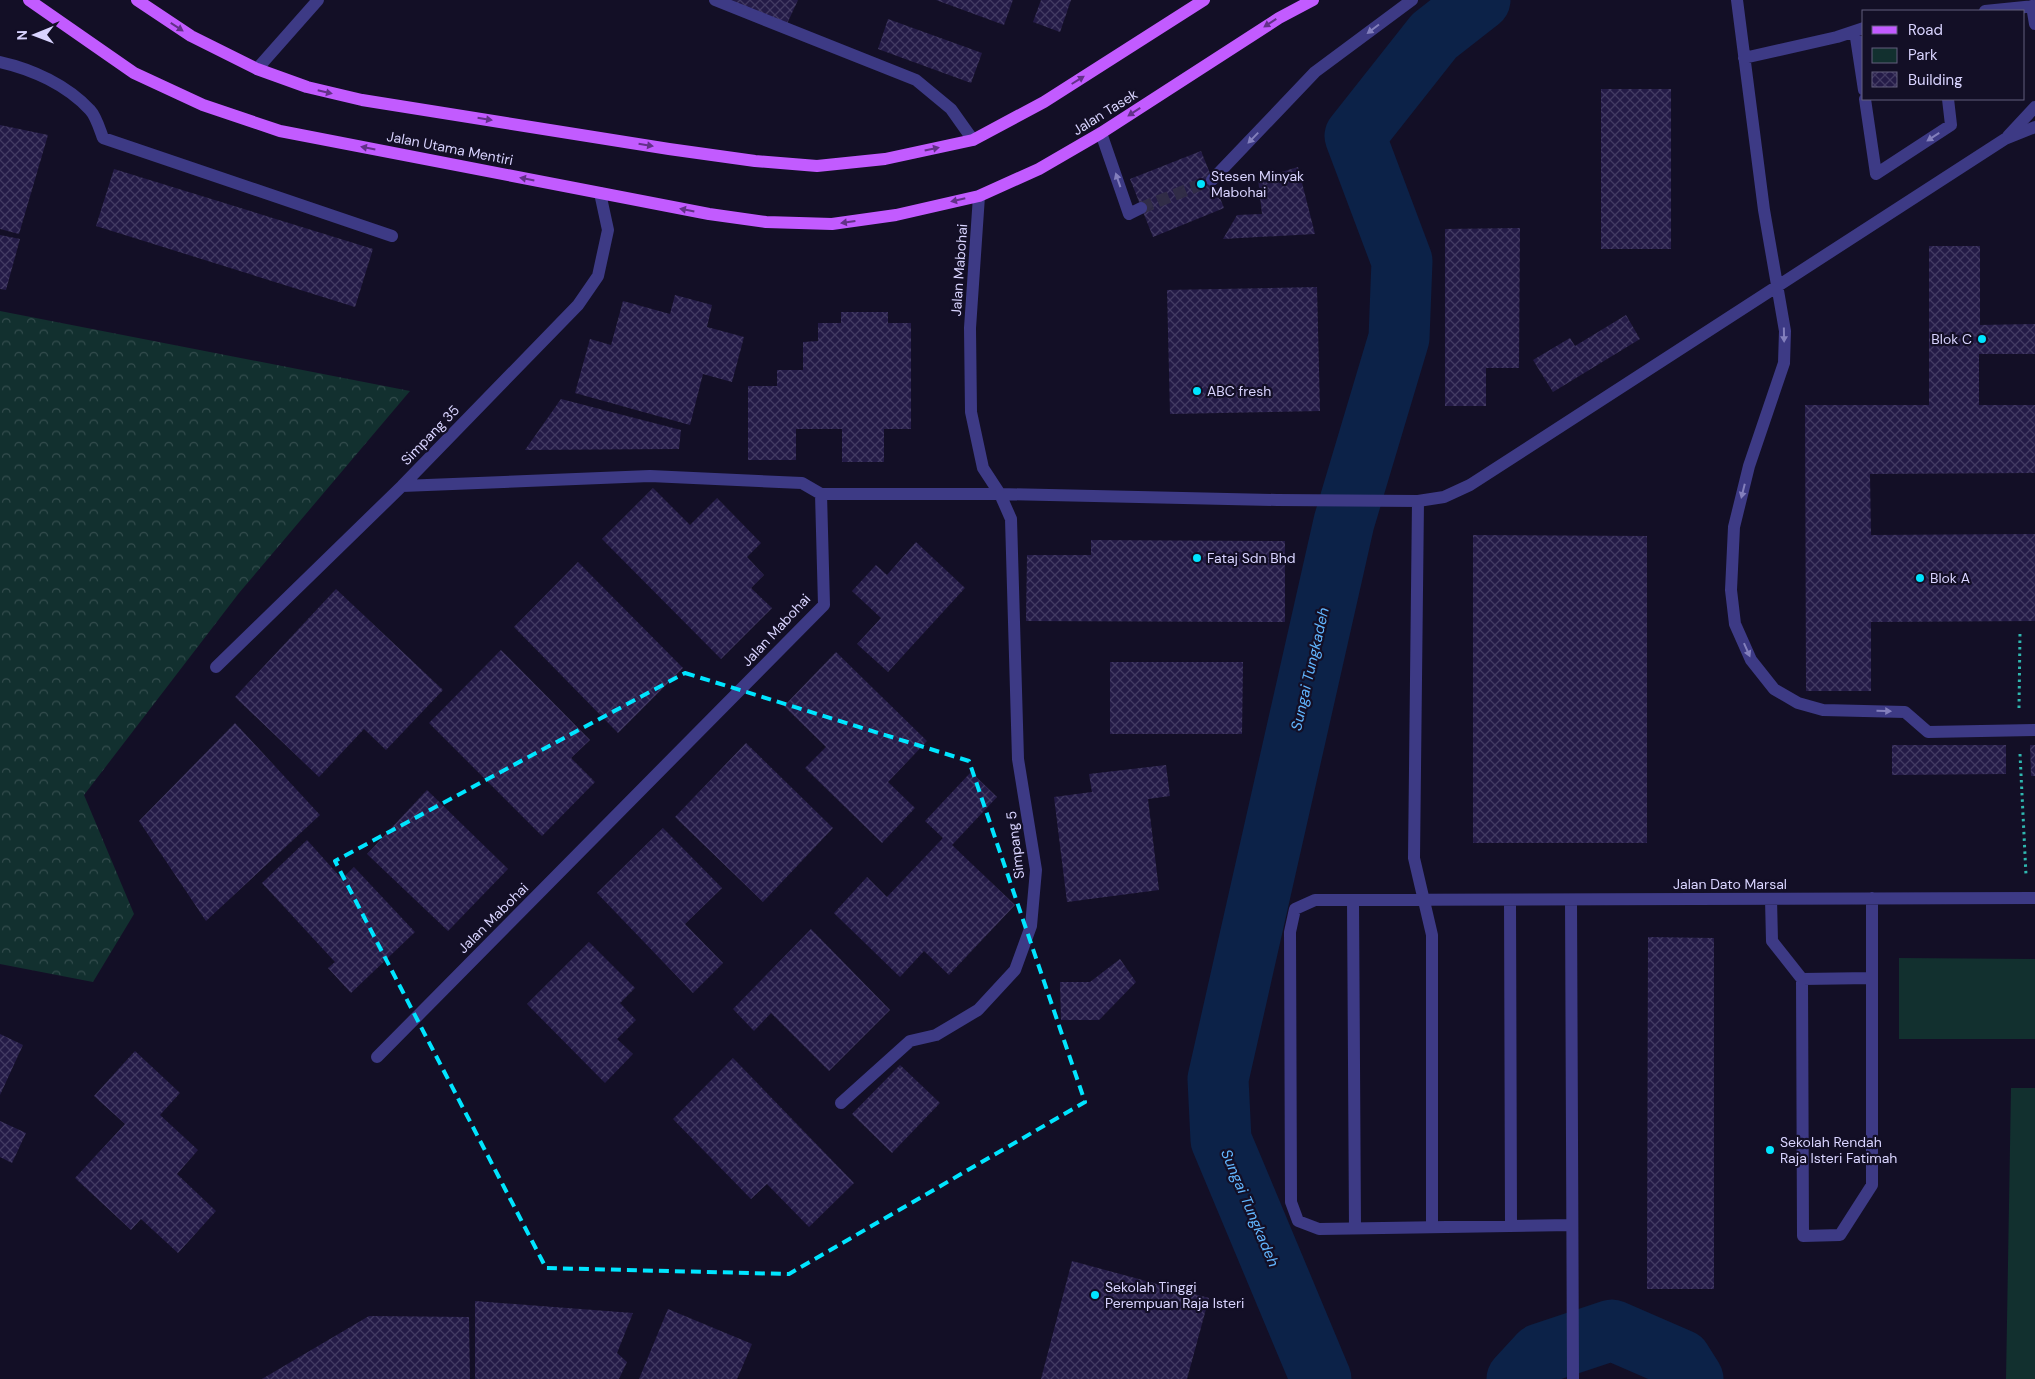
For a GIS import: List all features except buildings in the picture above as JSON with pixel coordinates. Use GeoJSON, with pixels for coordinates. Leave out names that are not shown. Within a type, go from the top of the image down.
{"type":"FeatureCollection","features":[{"type":"Feature","properties":{"kind":"main road"},"geometry":{"type":"LineString","coordinates":[[136,0],[191,36],[257,69],[307,87],[362,100],[669,149],[755,161],[817,166],[885,159],[973,140],[1044,102],[1204,0]]}},
{"type":"Feature","properties":{"kind":"main road","name":"Jalan Tasek"},"geometry":{"type":"LineString","coordinates":[[896,215],[979,196],[1039,168],[1102,133],[1279,18],[1313,0]]}},
{"type":"Feature","properties":{"kind":"main road","name":"Jalan Utama Mentiri"},"geometry":{"type":"LineString","coordinates":[[33,2],[134,73],[203,105],[280,131],[708,214],[766,222],[832,224],[896,215]]}},
{"type":"Feature","properties":{"kind":"street"},"geometry":{"type":"LineString","coordinates":[[257,69],[318,0]]}},
{"type":"Feature","properties":{"kind":"street"},"geometry":{"type":"LineString","coordinates":[[715,0],[916,80],[951,109],[973,140]]}},
{"type":"Feature","properties":{"kind":"street"},"geometry":{"type":"LineString","coordinates":[[1212,180],[1316,72],[1412,0]]}},
{"type":"Feature","properties":{"kind":"street"},"geometry":{"type":"LineString","coordinates":[[1737,0],[1777,287],[1785,331],[1784,363],[1749,466],[1734,527],[1731,590],[1735,624],[1751,660],[1774,689],[1798,703],[1823,710],[1905,712],[1928,732],[2035,730]]}},
{"type":"Feature","properties":{"kind":"street"},"geometry":{"type":"LineString","coordinates":[[1995,10],[2034,6],[2035,24]]}},
{"type":"Feature","properties":{"kind":"street"},"geometry":{"type":"LineString","coordinates":[[1744,58],[1859,30],[1862,66]]}},
{"type":"Feature","properties":{"kind":"street"},"geometry":{"type":"LineString","coordinates":[[0,62],[26,68],[58,86],[91,110],[104,138],[392,236]]}},
{"type":"Feature","properties":{"kind":"street"},"geometry":{"type":"LineString","coordinates":[[1865,100],[1876,174],[1951,125],[1948,100]]}},
{"type":"Feature","properties":{"kind":"street"},"geometry":{"type":"LineString","coordinates":[[2005,139],[2035,107]]}},
{"type":"Feature","properties":{"kind":"street"},"geometry":{"type":"LineString","coordinates":[[402,486],[650,476],[802,483],[821,494],[1000,494],[1385,501],[1418,501],[1444,497],[1470,485],[2005,139],[2035,127]]}},
{"type":"Feature","properties":{"kind":"street"},"geometry":{"type":"LineString","coordinates":[[1102,133],[1129,214],[1141,208]]}},
{"type":"Feature","properties":{"kind":"street","name":"Simpang 35"},"geometry":{"type":"LineString","coordinates":[[216,667],[402,486],[578,305],[598,276],[608,230],[600,193]]}},
{"type":"Feature","properties":{"kind":"street","name":"Jalan Mabohai"},"geometry":{"type":"LineString","coordinates":[[979,196],[970,328],[971,412],[982,468],[1000,494]]}},
{"type":"Feature","properties":{"kind":"street","name":"Jalan Mabohai"},"geometry":{"type":"LineString","coordinates":[[376,1057],[824,605],[821,494]]}},
{"type":"Feature","properties":{"kind":"street","name":"Simpang 5"},"geometry":{"type":"LineString","coordinates":[[841,1103],[910,1041],[936,1036],[978,1010],[1014,970],[1031,926],[1036,870],[1018,759],[1011,519],[1000,494]]}},
{"type":"Feature","properties":{"kind":"street"},"geometry":{"type":"LineString","coordinates":[[1418,501],[1414,858],[1432,935],[1432,1226]]}},
{"type":"Feature","properties":{"kind":"street"},"geometry":{"type":"LineString","coordinates":[[1771,898],[1772,941],[1802,979],[1803,1236],[1840,1235],[1872,1185],[1872,898]]}},
{"type":"Feature","properties":{"kind":"street","name":"Jalan Dato Marsal"},"geometry":{"type":"LineString","coordinates":[[1355,1228],[1319,1229],[1298,1221],[1291,1202],[1290,932],[1295,909],[1315,900],[2031,898]]}},
{"type":"Feature","properties":{"kind":"street"},"geometry":{"type":"LineString","coordinates":[[1353,900],[1355,1228],[1572,1225]]}},
{"type":"Feature","properties":{"kind":"street"},"geometry":{"type":"LineString","coordinates":[[1510,900],[1511,1226]]}},
{"type":"Feature","properties":{"kind":"street"},"geometry":{"type":"LineString","coordinates":[[1571,900],[1571,1296],[1573,1379]]}},
{"type":"Feature","properties":{"kind":"street"},"geometry":{"type":"LineString","coordinates":[[1802,979],[1872,978]]}},
{"type":"Feature","properties":{"kind":"path"},"geometry":{"type":"LineString","coordinates":[[2020,632],[2019,730],[2031,898]]}},
{"type":"Feature","properties":{"kind":"highlighted area"},"geometry":{"type":"Polygon","coordinates":[[[685,673],[969,761],[1085,1102],[789,1274],[546,1268],[335,861],[685,673]]]}},
{"type":"Feature","properties":{"kind":"green space"},"geometry":{"type":"Polygon","coordinates":[[[0,311],[410,391],[239,593],[84,795],[134,914],[93,982],[0,964],[0,311]]]}},
{"type":"Feature","properties":{"kind":"green space"},"geometry":{"type":"Polygon","coordinates":[[[1899,958],[2035,959],[2035,1039],[1899,1039],[1899,958]]]}},
{"type":"Feature","properties":{"kind":"green space"},"geometry":{"type":"Polygon","coordinates":[[[2011,1088],[2035,1088],[2035,1379],[2006,1379],[2011,1088]]]}},
{"type":"Feature","properties":{"kind":"waterway","name":"Sungai Tungkadeh"},"geometry":{"type":"LineString","coordinates":[[1321,1379],[1221,1140],[1218,1079],[1344,522],[1399,338],[1402,261],[1355,136],[1434,36],[1480,0]]}},
{"type":"Feature","properties":{"kind":"waterway","name":"Sungai Tungkadeh"},"geometry":{"type":"LineString","coordinates":[[1517,1379],[1540,1354],[1612,1330],[1681,1360],[1693,1379]]}},
{"type":"Feature","properties":{"kind":"tunnel"},"geometry":{"type":"LineString","coordinates":[[1141,208],[1212,180]]}},
{"type":"Feature","properties":{"kind":"place","name":"Stesen Minyak Mabohai"},"geometry":{"type":"Point","coordinates":[1201,184]}},
{"type":"Feature","properties":{"kind":"place","name":"Blok C"},"geometry":{"type":"Point","coordinates":[1982,339]}},
{"type":"Feature","properties":{"kind":"place","name":"ABC fresh"},"geometry":{"type":"Point","coordinates":[1197,391]}},
{"type":"Feature","properties":{"kind":"place","name":"Fataj Sdn Bhd"},"geometry":{"type":"Point","coordinates":[1197,558]}},
{"type":"Feature","properties":{"kind":"place","name":"Blok A"},"geometry":{"type":"Point","coordinates":[1920,578]}},
{"type":"Feature","properties":{"kind":"place","name":"Sekolah Rendah Raja Isteri Fatimah"},"geometry":{"type":"Point","coordinates":[1770,1150]}},
{"type":"Feature","properties":{"kind":"place","name":"Sekolah Tinggi Perempuan Raja Isteri"},"geometry":{"type":"Point","coordinates":[1095,1295]}}]}
